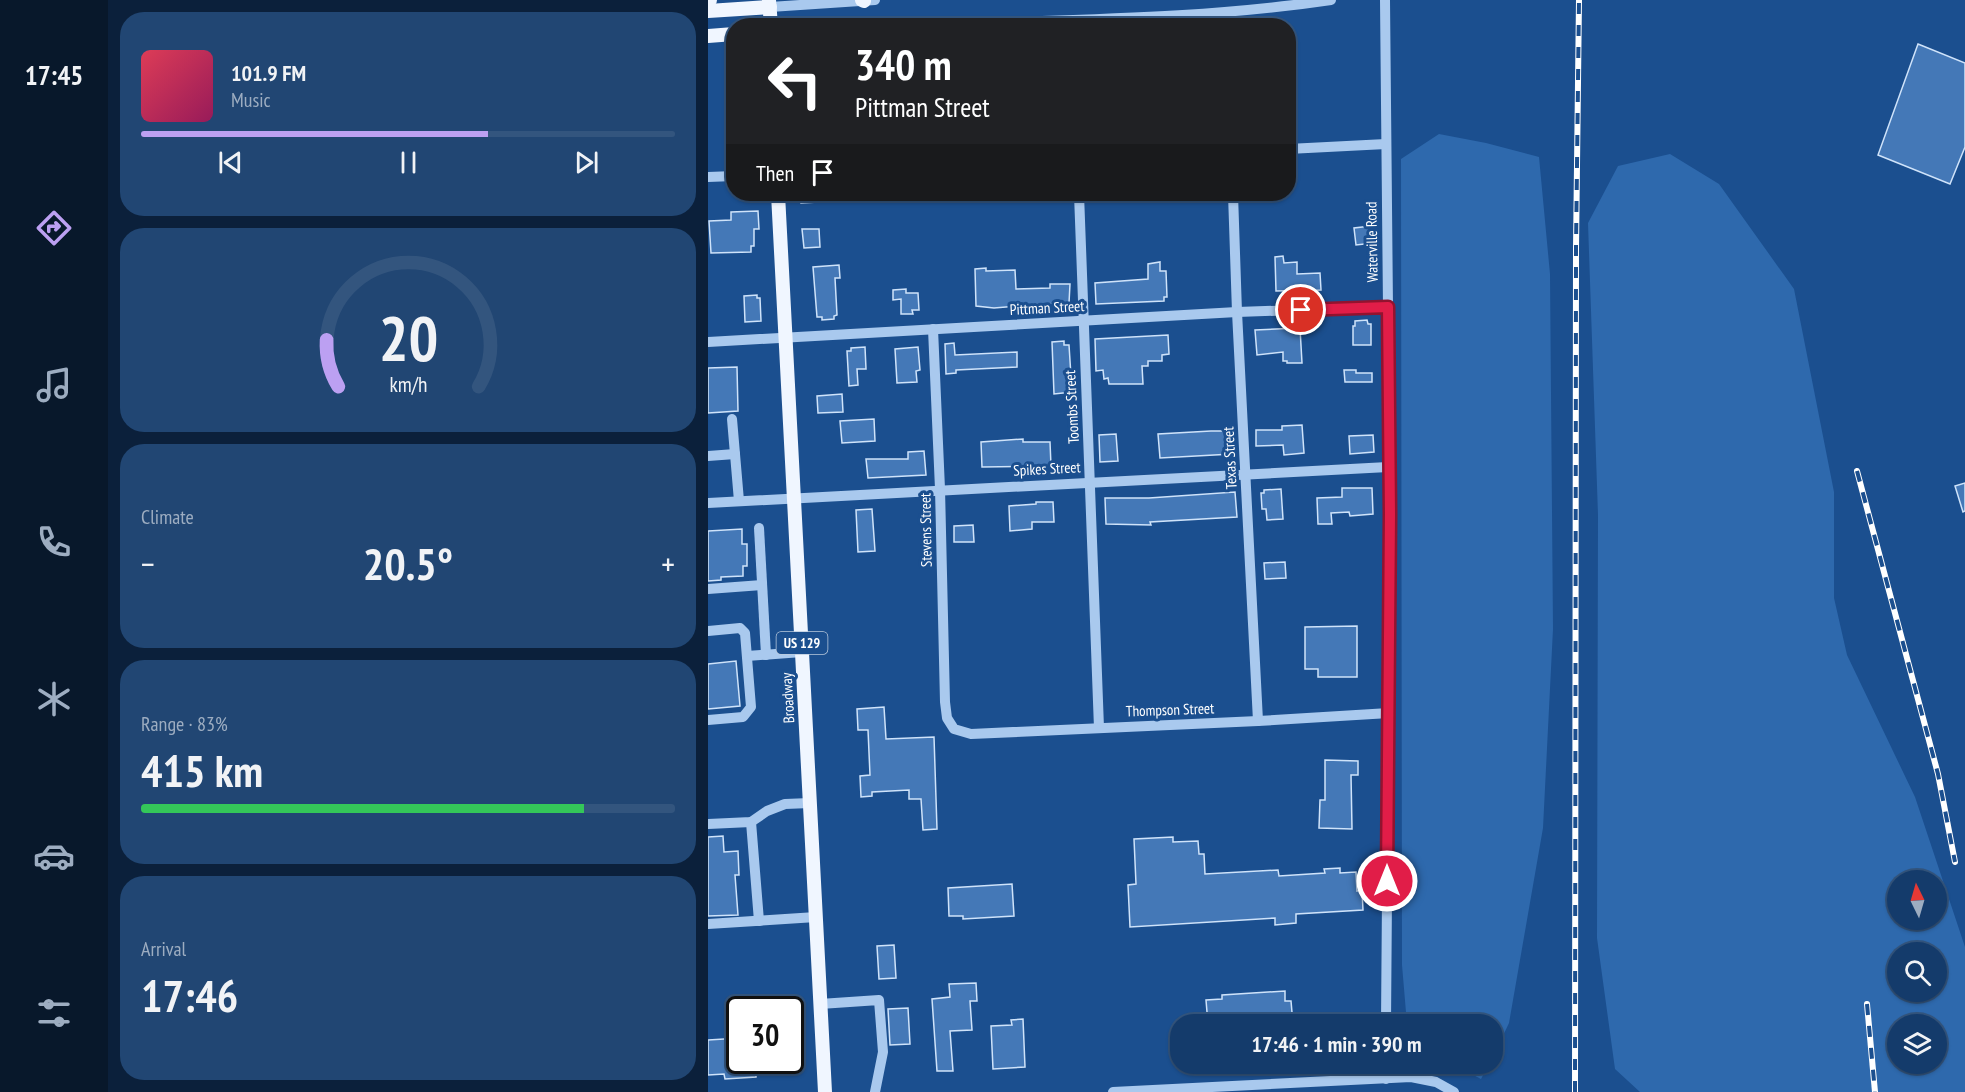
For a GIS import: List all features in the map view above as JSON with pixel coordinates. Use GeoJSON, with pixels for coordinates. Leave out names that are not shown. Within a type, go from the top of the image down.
{"type":"FeatureCollection","features":[{"type":"Feature","properties":{"kind":"main road"},"geometry":{"type":"LineString","coordinates":[[708,11],[769,4]]}},
{"type":"Feature","properties":{"kind":"main road","name":"Broadway"},"geometry":{"type":"LineString","coordinates":[[778,201],[825,1092]]}},
{"type":"Feature","properties":{"kind":"street"},"geometry":{"type":"LineString","coordinates":[[769,4],[875,0]]}},
{"type":"Feature","properties":{"kind":"street"},"geometry":{"type":"LineString","coordinates":[[1141,18],[1265,10],[1331,0]]}},
{"type":"Feature","properties":{"kind":"street","name":"Waterville Road"},"geometry":{"type":"LineString","coordinates":[[1385,0],[1390,514],[1386,1014]]}},
{"type":"Feature","properties":{"kind":"street"},"geometry":{"type":"LineString","coordinates":[[1296,149],[1386,144]]}},
{"type":"Feature","properties":{"kind":"street"},"geometry":{"type":"LineString","coordinates":[[708,177],[726,176]]}},
{"type":"Feature","properties":{"kind":"street","name":"Toombs Street"},"geometry":{"type":"LineString","coordinates":[[1079,201],[1099,728]]}},
{"type":"Feature","properties":{"kind":"street","name":"Texas Street"},"geometry":{"type":"LineString","coordinates":[[1233,201],[1258,721]]}},
{"type":"Feature","properties":{"kind":"street","name":"Pittman Street"},"geometry":{"type":"LineString","coordinates":[[708,342],[1237,312],[1388,307]]}},
{"type":"Feature","properties":{"kind":"street","name":"Stevens Street"},"geometry":{"type":"LineString","coordinates":[[933,329],[940,489],[945,702],[947,718],[954,729]]}},
{"type":"Feature","properties":{"kind":"street"},"geometry":{"type":"LineString","coordinates":[[732,419],[739,501]]}},
{"type":"Feature","properties":{"kind":"street"},"geometry":{"type":"LineString","coordinates":[[708,456],[735,454]]}},
{"type":"Feature","properties":{"kind":"street","name":"Spikes Street"},"geometry":{"type":"LineString","coordinates":[[708,503],[1388,467]]}},
{"type":"Feature","properties":{"kind":"street"},"geometry":{"type":"LineString","coordinates":[[759,528],[766,655]]}},
{"type":"Feature","properties":{"kind":"street"},"geometry":{"type":"LineString","coordinates":[[708,589],[762,585]]}},
{"type":"Feature","properties":{"kind":"street"},"geometry":{"type":"LineString","coordinates":[[708,630],[740,628],[745,633],[751,707],[743,717],[708,720]]}},
{"type":"Feature","properties":{"kind":"street"},"geometry":{"type":"LineString","coordinates":[[747,656],[802,652]]}},
{"type":"Feature","properties":{"kind":"street","name":"Thompson Street"},"geometry":{"type":"LineString","coordinates":[[954,729],[971,734],[1389,713]]}},
{"type":"Feature","properties":{"kind":"street"},"geometry":{"type":"LineString","coordinates":[[708,824],[751,822],[767,811],[785,804],[810,803]]}},
{"type":"Feature","properties":{"kind":"street"},"geometry":{"type":"LineString","coordinates":[[751,822],[759,921]]}},
{"type":"Feature","properties":{"kind":"street"},"geometry":{"type":"LineString","coordinates":[[708,924],[816,918]]}},
{"type":"Feature","properties":{"kind":"street"},"geometry":{"type":"LineString","coordinates":[[820,1004],[879,1000],[883,1052],[874,1092]]}},
{"type":"Feature","properties":{"kind":"street"},"geometry":{"type":"LineString","coordinates":[[1386,1074],[1386,1079]]}},
{"type":"Feature","properties":{"kind":"street"},"geometry":{"type":"LineString","coordinates":[[1113,1092],[1411,1077],[1436,1082],[1454,1092]]}},
{"type":"Feature","properties":{"kind":"shaded area"},"geometry":{"type":"Polygon","coordinates":[[[1439,134],[1539,157],[1550,274],[1553,629],[1543,828],[1509,1023],[1503,1036],[1503,1014],[1406,1014],[1402,965],[1401,159],[1439,134]]]}},
{"type":"Feature","properties":{"kind":"shaded area"},"geometry":{"type":"Polygon","coordinates":[[[1670,154],[1719,184],[1794,289],[1834,492],[1834,598],[1847,655],[1915,797],[1939,870],[1887,870],[1887,930],[1947,930],[1947,893],[1965,947],[1965,1092],[1640,1092],[1615,1069],[1597,938],[1598,515],[1588,223],[1618,166],[1670,154]]]}},
{"type":"Feature","properties":{"kind":"shaded area"},"geometry":{"type":"Polygon","coordinates":[[[1471,1074],[1484,1074],[1481,1079],[1471,1074]]]}},
{"type":"Feature","properties":{"kind":"building"},"geometry":{"type":"Polygon","coordinates":[[[1918,44],[1965,63],[1965,147],[1950,184],[1878,155],[1918,44]]]}},
{"type":"Feature","properties":{"kind":"building"},"geometry":{"type":"Polygon","coordinates":[[[801,201],[818,201],[818,202],[801,203],[801,201]]]}},
{"type":"Feature","properties":{"kind":"building"},"geometry":{"type":"Polygon","coordinates":[[[758,211],[759,229],[754,229],[754,246],[751,246],[751,252],[711,253],[709,221],[731,220],[731,212],[758,211]]]}},
{"type":"Feature","properties":{"kind":"building"},"geometry":{"type":"Polygon","coordinates":[[[1371,226],[1373,243],[1356,245],[1354,228],[1371,226]]]}},
{"type":"Feature","properties":{"kind":"building"},"geometry":{"type":"Polygon","coordinates":[[[802,229],[819,229],[820,247],[804,248],[802,229]]]}},
{"type":"Feature","properties":{"kind":"building"},"geometry":{"type":"Polygon","coordinates":[[[1283,256],[1284,263],[1297,262],[1297,274],[1320,273],[1321,290],[1276,291],[1275,257],[1283,256]]]}},
{"type":"Feature","properties":{"kind":"building"},"geometry":{"type":"Polygon","coordinates":[[[1160,262],[1160,271],[1166,271],[1167,297],[1164,297],[1164,301],[1096,304],[1095,283],[1148,279],[1148,264],[1160,262]]]}},
{"type":"Feature","properties":{"kind":"building"},"geometry":{"type":"Polygon","coordinates":[[[839,265],[840,278],[835,278],[837,315],[834,319],[822,320],[822,317],[817,317],[813,267],[839,265]]]}},
{"type":"Feature","properties":{"kind":"building"},"geometry":{"type":"Polygon","coordinates":[[[986,268],[986,271],[1015,270],[1016,289],[1050,288],[1050,284],[1070,284],[1069,303],[994,308],[976,306],[975,269],[986,268]]]}},
{"type":"Feature","properties":{"kind":"building"},"geometry":{"type":"Polygon","coordinates":[[[906,289],[906,293],[918,293],[919,310],[912,310],[913,314],[901,314],[901,299],[893,300],[893,290],[906,289]]]}},
{"type":"Feature","properties":{"kind":"building"},"geometry":{"type":"Polygon","coordinates":[[[757,295],[757,298],[760,298],[761,321],[745,322],[744,296],[757,295]]]}},
{"type":"Feature","properties":{"kind":"building"},"geometry":{"type":"Polygon","coordinates":[[[1367,320],[1368,324],[1371,324],[1371,345],[1353,345],[1355,321],[1367,320]]]}},
{"type":"Feature","properties":{"kind":"building"},"geometry":{"type":"Polygon","coordinates":[[[1300,328],[1302,363],[1283,361],[1283,352],[1257,355],[1255,330],[1300,328]]]}},
{"type":"Feature","properties":{"kind":"building"},"geometry":{"type":"Polygon","coordinates":[[[1168,335],[1169,354],[1162,355],[1162,361],[1148,361],[1148,366],[1142,366],[1143,384],[1109,384],[1108,378],[1104,379],[1103,370],[1096,371],[1095,339],[1168,335]]]}},
{"type":"Feature","properties":{"kind":"building"},"geometry":{"type":"Polygon","coordinates":[[[1064,341],[1064,345],[1069,345],[1072,392],[1054,394],[1052,342],[1064,341]]]}},
{"type":"Feature","properties":{"kind":"building"},"geometry":{"type":"Polygon","coordinates":[[[954,343],[955,355],[1017,352],[1017,367],[956,370],[956,373],[946,374],[945,344],[954,343]]]}},
{"type":"Feature","properties":{"kind":"building"},"geometry":{"type":"Polygon","coordinates":[[[865,347],[866,369],[857,369],[858,385],[849,386],[847,351],[851,351],[851,348],[865,347]]]}},
{"type":"Feature","properties":{"kind":"building"},"geometry":{"type":"Polygon","coordinates":[[[918,347],[920,370],[916,371],[917,382],[897,383],[895,349],[918,347]]]}},
{"type":"Feature","properties":{"kind":"building"},"geometry":{"type":"Polygon","coordinates":[[[737,367],[738,411],[708,413],[708,368],[737,367]]]}},
{"type":"Feature","properties":{"kind":"building"},"geometry":{"type":"Polygon","coordinates":[[[1344,370],[1372,373],[1372,382],[1345,382],[1344,370]]]}},
{"type":"Feature","properties":{"kind":"building"},"geometry":{"type":"Polygon","coordinates":[[[842,394],[843,412],[818,413],[817,396],[842,394]]]}},
{"type":"Feature","properties":{"kind":"building"},"geometry":{"type":"Polygon","coordinates":[[[874,419],[875,441],[842,443],[840,421],[874,419]]]}},
{"type":"Feature","properties":{"kind":"building"},"geometry":{"type":"Polygon","coordinates":[[[1302,425],[1304,453],[1284,455],[1283,445],[1256,446],[1256,430],[1282,430],[1282,426],[1302,425]]]}},
{"type":"Feature","properties":{"kind":"building"},"geometry":{"type":"Polygon","coordinates":[[[1231,431],[1232,454],[1160,458],[1158,434],[1231,431]]]}},
{"type":"Feature","properties":{"kind":"building"},"geometry":{"type":"Polygon","coordinates":[[[1116,434],[1118,461],[1100,462],[1099,435],[1116,434]]]}},
{"type":"Feature","properties":{"kind":"building"},"geometry":{"type":"Polygon","coordinates":[[[1373,435],[1374,452],[1350,454],[1349,436],[1373,435]]]}},
{"type":"Feature","properties":{"kind":"building"},"geometry":{"type":"Polygon","coordinates":[[[1023,439],[1023,442],[1050,442],[1051,466],[982,467],[981,442],[1023,439]]]}},
{"type":"Feature","properties":{"kind":"building"},"geometry":{"type":"Polygon","coordinates":[[[924,451],[926,475],[868,478],[866,459],[908,459],[908,452],[924,451]]]}},
{"type":"Feature","properties":{"kind":"building"},"geometry":{"type":"Polygon","coordinates":[[[1965,483],[1965,511],[1963,512],[1955,486],[1965,483]]]}},
{"type":"Feature","properties":{"kind":"building"},"geometry":{"type":"Polygon","coordinates":[[[1342,488],[1372,488],[1373,514],[1350,516],[1349,512],[1331,513],[1332,524],[1318,524],[1317,498],[1342,497],[1342,488]]]}},
{"type":"Feature","properties":{"kind":"building"},"geometry":{"type":"Polygon","coordinates":[[[1281,489],[1283,519],[1267,520],[1266,509],[1262,509],[1261,493],[1264,493],[1264,490],[1281,489]]]}},
{"type":"Feature","properties":{"kind":"building"},"geometry":{"type":"Polygon","coordinates":[[[1235,492],[1237,517],[1150,522],[1151,525],[1106,524],[1105,498],[1149,498],[1235,492]]]}},
{"type":"Feature","properties":{"kind":"building"},"geometry":{"type":"Polygon","coordinates":[[[1036,502],[1053,502],[1054,522],[1032,522],[1032,529],[1010,531],[1009,506],[1036,504],[1036,502]]]}},
{"type":"Feature","properties":{"kind":"building"},"geometry":{"type":"Polygon","coordinates":[[[872,509],[875,551],[858,552],[856,510],[872,509]]]}},
{"type":"Feature","properties":{"kind":"building"},"geometry":{"type":"Polygon","coordinates":[[[973,525],[974,542],[954,542],[954,526],[973,525]]]}},
{"type":"Feature","properties":{"kind":"building"},"geometry":{"type":"Polygon","coordinates":[[[742,529],[742,544],[747,544],[747,566],[743,566],[743,576],[721,577],[721,580],[708,581],[708,531],[742,529]]]}},
{"type":"Feature","properties":{"kind":"building"},"geometry":{"type":"Polygon","coordinates":[[[1285,562],[1286,578],[1265,579],[1264,563],[1285,562]]]}},
{"type":"Feature","properties":{"kind":"building"},"geometry":{"type":"Polygon","coordinates":[[[1357,626],[1357,677],[1318,677],[1318,669],[1305,669],[1305,627],[1357,626]]]}},
{"type":"Feature","properties":{"kind":"building"},"geometry":{"type":"Polygon","coordinates":[[[736,661],[740,706],[708,709],[708,664],[736,661]]]}},
{"type":"Feature","properties":{"kind":"building"},"geometry":{"type":"Polygon","coordinates":[[[884,707],[886,739],[934,737],[937,829],[923,830],[921,799],[909,799],[909,790],[872,792],[872,796],[861,797],[860,776],[870,775],[868,730],[858,730],[857,709],[884,707]]]}},
{"type":"Feature","properties":{"kind":"building"},"geometry":{"type":"Polygon","coordinates":[[[1325,760],[1358,761],[1358,775],[1351,775],[1352,829],[1319,828],[1320,800],[1325,800],[1325,760]]]}},
{"type":"Feature","properties":{"kind":"building"},"geometry":{"type":"Polygon","coordinates":[[[723,836],[724,852],[738,851],[739,875],[735,875],[738,915],[708,916],[708,837],[723,836]]]}},
{"type":"Feature","properties":{"kind":"building"},"geometry":{"type":"Polygon","coordinates":[[[1173,837],[1173,842],[1198,841],[1199,854],[1204,854],[1205,874],[1278,870],[1279,876],[1325,873],[1324,869],[1340,868],[1340,873],[1356,872],[1357,891],[1362,890],[1363,910],[1296,914],[1296,923],[1275,925],[1275,918],[1130,927],[1128,885],[1136,884],[1134,839],[1173,837]]]}},
{"type":"Feature","properties":{"kind":"building"},"geometry":{"type":"Polygon","coordinates":[[[1012,884],[1014,916],[963,919],[963,916],[949,916],[948,888],[1012,884]]]}},
{"type":"Feature","properties":{"kind":"building"},"geometry":{"type":"Polygon","coordinates":[[[894,945],[896,978],[879,979],[877,946],[894,945]]]}},
{"type":"Feature","properties":{"kind":"building"},"geometry":{"type":"Polygon","coordinates":[[[976,983],[977,1001],[970,1001],[972,1030],[950,1031],[953,1071],[937,1071],[932,999],[950,997],[949,984],[976,983]]]}},
{"type":"Feature","properties":{"kind":"building"},"geometry":{"type":"Polygon","coordinates":[[[1285,991],[1285,1001],[1291,1001],[1292,1014],[1207,1014],[1206,1000],[1222,999],[1222,995],[1285,991]]]}},
{"type":"Feature","properties":{"kind":"building"},"geometry":{"type":"Polygon","coordinates":[[[908,1008],[910,1044],[890,1045],[888,1009],[908,1008]]]}},
{"type":"Feature","properties":{"kind":"building"},"geometry":{"type":"Polygon","coordinates":[[[1023,1019],[1025,1067],[993,1069],[991,1026],[1012,1025],[1011,1020],[1023,1019]]]}},
{"type":"Feature","properties":{"kind":"building"},"geometry":{"type":"Polygon","coordinates":[[[726,1039],[726,1074],[756,1074],[756,1077],[725,1079],[724,1074],[708,1075],[708,1040],[726,1039]]]}},
{"type":"Feature","properties":{"kind":"railway"},"geometry":{"type":"LineString","coordinates":[[1575,1092],[1576,248],[1579,0]]}},
{"type":"Feature","properties":{"kind":"railway"},"geometry":{"type":"LineString","coordinates":[[1857,471],[1938,774],[1955,862]]}},
{"type":"Feature","properties":{"kind":"railway"},"geometry":{"type":"LineString","coordinates":[[1867,1004],[1875,1092]]}},
{"type":"Feature","properties":{"kind":"route"},"geometry":{"type":"LineString","coordinates":[[1301,310],[1388,307],[1390,514],[1387,881]]}}]}
